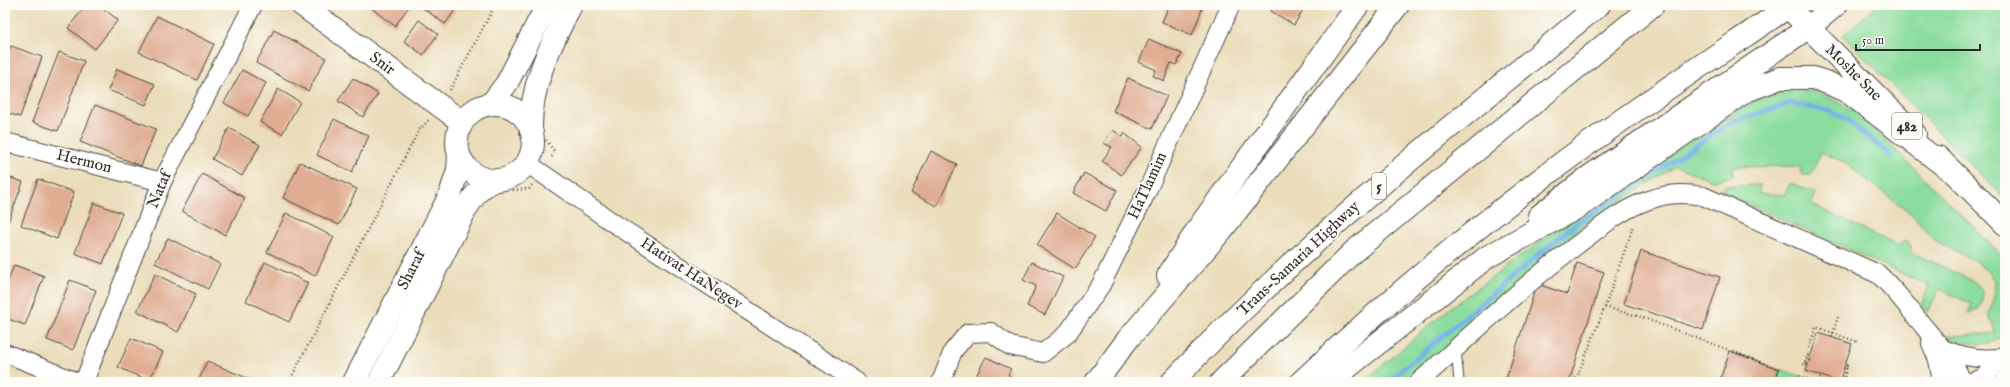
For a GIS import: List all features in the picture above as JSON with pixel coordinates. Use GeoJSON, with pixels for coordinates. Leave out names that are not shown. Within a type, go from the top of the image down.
{"type":"FeatureCollection","features":[{"type":"Feature","properties":{"kind":"main road","name":"Snir"},"geometry":{"type":"LineString","coordinates":[[302,5],[462,122]]}},
{"type":"Feature","properties":{"kind":"main road"},"geometry":{"type":"LineString","coordinates":[[491,104],[507,83],[547,5]]}},
{"type":"Feature","properties":{"kind":"main road"},"geometry":{"type":"LineString","coordinates":[[531,130],[526,120],[517,111],[505,105],[491,104],[480,107],[470,113],[462,122],[458,133],[457,144],[459,155],[464,165],[472,173],[484,178],[496,180],[508,178],[519,172],[527,163],[532,147],[531,130],[533,98],[538,79],[551,46],[571,5]]}},
{"type":"Feature","properties":{"kind":"main road"},"geometry":{"type":"LineString","coordinates":[[1128,339],[1199,227],[1358,5]]}},
{"type":"Feature","properties":{"kind":"main road"},"geometry":{"type":"LineString","coordinates":[[1096,382],[1128,339],[1221,231],[1398,5]]}},
{"type":"Feature","properties":{"kind":"main road","name":"Trans-Samaria Highway"},"geometry":{"type":"LineString","coordinates":[[1172,382],[1215,336],[1385,180],[1599,5]]}},
{"type":"Feature","properties":{"kind":"main road","name":"5"},"geometry":{"type":"LineString","coordinates":[[1221,382],[1353,252],[1653,5]]}},
{"type":"Feature","properties":{"kind":"main road"},"geometry":{"type":"LineString","coordinates":[[1329,382],[1587,178],[1808,28],[1836,5]]}},
{"type":"Feature","properties":{"kind":"main road"},"geometry":{"type":"LineString","coordinates":[[1301,382],[1340,345],[1462,242],[1559,166],[1789,6]]}},
{"type":"Feature","properties":{"kind":"main road","name":"Moshe Sne"},"geometry":{"type":"LineString","coordinates":[[1789,6],[1808,28],[2005,224]]}},
{"type":"Feature","properties":{"kind":"main road"},"geometry":{"type":"LineString","coordinates":[[1487,257],[1580,206],[1746,91],[1780,78],[1813,78],[1848,92],[1951,171]]}},
{"type":"Feature","properties":{"kind":"main road","name":"Sharaf"},"geometry":{"type":"LineString","coordinates":[[354,382],[450,195],[458,170],[459,155]]}},
{"type":"Feature","properties":{"kind":"main road","name":"Sharaf"},"geometry":{"type":"LineString","coordinates":[[379,382],[468,206],[475,195],[482,188],[496,180]]}},
{"type":"Feature","properties":{"kind":"street","name":"Nataf"},"geometry":{"type":"LineString","coordinates":[[84,382],[162,182],[253,5]]}},
{"type":"Feature","properties":{"kind":"street","name":"HaTlamim"},"geometry":{"type":"LineString","coordinates":[[941,382],[953,351],[968,333],[991,332],[1010,346],[1043,353],[1067,334],[1101,285],[1147,191],[1231,5]]}},
{"type":"Feature","properties":{"kind":"street","name":"Hermon"},"geometry":{"type":"LineString","coordinates":[[5,142],[162,182]]}},
{"type":"Feature","properties":{"kind":"street","name":"Hativat HaNegev"},"geometry":{"type":"LineString","coordinates":[[527,163],[615,224],[857,382]]}},
{"type":"Feature","properties":{"kind":"street"},"geometry":{"type":"LineString","coordinates":[[1419,382],[1538,274],[1599,228],[1628,209],[1642,203],[1683,192],[1703,196],[1878,274],[1892,286],[1943,349],[1966,382],[1982,379],[2004,356]]}},
{"type":"Feature","properties":{"kind":"street"},"geometry":{"type":"LineString","coordinates":[[1925,328],[1938,360],[1942,382]]}},
{"type":"Feature","properties":{"kind":"street"},"geometry":{"type":"LineString","coordinates":[[1943,349],[1970,358],[1983,359],[2004,356]]}},
{"type":"Feature","properties":{"kind":"street"},"geometry":{"type":"LineString","coordinates":[[5,353],[77,382]]}},
{"type":"Feature","properties":{"kind":"lane"},"geometry":{"type":"LineString","coordinates":[[1456,348],[1459,382]]}},
{"type":"Feature","properties":{"kind":"path"},"geometry":{"type":"LineString","coordinates":[[289,382],[419,130],[441,107],[495,5]]}},
{"type":"Feature","properties":{"kind":"path"},"geometry":{"type":"LineString","coordinates":[[1574,382],[1605,307],[1642,203]]}},
{"type":"Feature","properties":{"kind":"path"},"geometry":{"type":"LineString","coordinates":[[1605,307],[1641,317],[1780,369],[1775,382]]}},
{"type":"Feature","properties":{"kind":"path"},"geometry":{"type":"LineString","coordinates":[[1832,337],[1838,317]]}},
{"type":"Feature","properties":{"kind":"path"},"geometry":{"type":"LineString","coordinates":[[1809,348],[1816,328],[1858,342]]}},
{"type":"Feature","properties":{"kind":"path"},"geometry":{"type":"LineString","coordinates":[[1804,364],[1806,365],[1809,355],[1807,355],[1804,364],[1807,365]]}},
{"type":"Feature","properties":{"kind":"path"},"geometry":{"type":"LineString","coordinates":[[1845,366],[1847,366],[1843,381],[1846,366],[1850,367]]}},
{"type":"Feature","properties":{"kind":"path"},"geometry":{"type":"LineString","coordinates":[[1799,376],[1818,382],[1821,376]]}},
{"type":"Feature","properties":{"kind":"green space"},"geometry":{"type":"Polygon","coordinates":[[[1877,5],[2005,5],[2005,199],[1843,36],[1877,5]]]}},
{"type":"Feature","properties":{"kind":"green space"},"geometry":{"type":"Polygon","coordinates":[[[1798,90],[1820,93],[1857,112],[2005,258],[2005,334],[2000,339],[1993,342],[1978,344],[1948,338],[1950,334],[1953,336],[1996,333],[1988,313],[1994,300],[1995,281],[1986,270],[1975,261],[1934,240],[1913,215],[1842,161],[1821,152],[1811,175],[1802,175],[1799,166],[1733,167],[1733,176],[1715,181],[1675,166],[1582,226],[1411,382],[1363,382],[1450,308],[1565,224],[1664,157],[1757,99],[1798,90]]]}},
{"type":"Feature","properties":{"kind":"green space"},"geometry":{"type":"Polygon","coordinates":[[[1790,184],[1794,184],[1815,193],[1811,204],[1898,246],[1902,242],[1908,242],[1911,246],[1911,252],[1973,281],[1980,287],[1982,294],[1978,310],[1968,313],[1972,304],[1939,289],[1928,312],[1921,305],[1929,286],[1719,191],[1727,186],[1761,185],[1758,193],[1784,195],[1790,184]]]}},
{"type":"Feature","properties":{"kind":"green space"},"geometry":{"type":"Polygon","coordinates":[[[1779,369],[1818,382],[1775,382],[1779,369]]]}},
{"type":"Feature","properties":{"kind":"building"},"geometry":{"type":"Polygon","coordinates":[[[86,5],[99,5],[118,20],[95,49],[68,28],[86,5]]]}},
{"type":"Feature","properties":{"kind":"building"},"geometry":{"type":"Polygon","coordinates":[[[373,5],[410,5],[395,26],[371,8],[373,5]]]}},
{"type":"Feature","properties":{"kind":"building"},"geometry":{"type":"Polygon","coordinates":[[[423,5],[459,5],[445,24],[422,7],[423,5]]]}},
{"type":"Feature","properties":{"kind":"building"},"geometry":{"type":"Polygon","coordinates":[[[1169,5],[1193,5],[1202,9],[1192,35],[1162,22],[1169,5]]]}},
{"type":"Feature","properties":{"kind":"building"},"geometry":{"type":"Polygon","coordinates":[[[1275,5],[1306,5],[1294,25],[1271,11],[1275,5]]]}},
{"type":"Feature","properties":{"kind":"building"},"geometry":{"type":"Polygon","coordinates":[[[157,16],[214,44],[197,80],[139,52],[157,16]]]}},
{"type":"Feature","properties":{"kind":"building"},"geometry":{"type":"Polygon","coordinates":[[[419,20],[438,34],[423,55],[404,41],[419,20]]]}},
{"type":"Feature","properties":{"kind":"building"},"geometry":{"type":"Polygon","coordinates":[[[274,30],[326,58],[308,91],[256,63],[274,30]]]}},
{"type":"Feature","properties":{"kind":"building"},"geometry":{"type":"Polygon","coordinates":[[[1149,39],[1182,54],[1176,65],[1171,63],[1164,81],[1153,76],[1156,70],[1139,62],[1149,39]]]}},
{"type":"Feature","properties":{"kind":"building"},"geometry":{"type":"Polygon","coordinates":[[[11,46],[42,57],[20,117],[5,112],[5,61],[11,46]]]}},
{"type":"Feature","properties":{"kind":"building"},"geometry":{"type":"Polygon","coordinates":[[[59,52],[84,61],[58,131],[32,122],[59,52]]]}},
{"type":"Feature","properties":{"kind":"building"},"geometry":{"type":"Polygon","coordinates":[[[117,69],[155,84],[146,105],[108,90],[117,69]]]}},
{"type":"Feature","properties":{"kind":"building"},"geometry":{"type":"Polygon","coordinates":[[[242,70],[266,83],[248,116],[224,103],[242,70]]]}},
{"type":"Feature","properties":{"kind":"building"},"geometry":{"type":"Polygon","coordinates":[[[353,78],[378,94],[363,117],[338,101],[353,78]]]}},
{"type":"Feature","properties":{"kind":"building"},"geometry":{"type":"Polygon","coordinates":[[[1128,78],[1167,96],[1152,129],[1113,111],[1128,78]]]}},
{"type":"Feature","properties":{"kind":"building"},"geometry":{"type":"Polygon","coordinates":[[[278,89],[300,102],[282,134],[260,122],[278,89]]]}},
{"type":"Feature","properties":{"kind":"building"},"geometry":{"type":"Polygon","coordinates":[[[95,105],[156,129],[141,166],[80,142],[95,105]]]}},
{"type":"Feature","properties":{"kind":"building"},"geometry":{"type":"Polygon","coordinates":[[[334,119],[369,136],[352,172],[317,155],[334,119]]]}},
{"type":"Feature","properties":{"kind":"building"},"geometry":{"type":"Polygon","coordinates":[[[229,128],[260,145],[242,176],[212,159],[229,128]]]}},
{"type":"Feature","properties":{"kind":"building"},"geometry":{"type":"Polygon","coordinates":[[[1113,130],[1123,137],[1124,133],[1142,147],[1121,175],[1102,161],[1112,147],[1103,143],[1113,130]]]}},
{"type":"Feature","properties":{"kind":"building"},"geometry":{"type":"Polygon","coordinates":[[[931,151],[957,164],[937,206],[911,193],[931,151]]]}},
{"type":"Feature","properties":{"kind":"building"},"geometry":{"type":"Polygon","coordinates":[[[300,162],[357,189],[339,225],[283,198],[300,162]]]}},
{"type":"Feature","properties":{"kind":"building"},"geometry":{"type":"Polygon","coordinates":[[[1084,173],[1117,190],[1106,211],[1073,193],[1084,173]]]}},
{"type":"Feature","properties":{"kind":"building"},"geometry":{"type":"Polygon","coordinates":[[[202,174],[245,198],[225,235],[182,211],[202,174]]]}},
{"type":"Feature","properties":{"kind":"building"},"geometry":{"type":"Polygon","coordinates":[[[5,176],[23,182],[7,225],[5,224],[5,176]]]}},
{"type":"Feature","properties":{"kind":"building"},"geometry":{"type":"Polygon","coordinates":[[[38,179],[74,192],[57,239],[21,225],[38,179]]]}},
{"type":"Feature","properties":{"kind":"building"},"geometry":{"type":"Polygon","coordinates":[[[94,203],[122,213],[103,264],[75,253],[94,203]]]}},
{"type":"Feature","properties":{"kind":"building"},"geometry":{"type":"Polygon","coordinates":[[[286,213],[334,237],[315,276],[267,252],[286,213]]]}},
{"type":"Feature","properties":{"kind":"building"},"geometry":{"type":"Polygon","coordinates":[[[1057,213],[1095,237],[1075,269],[1037,245],[1057,213]]]}},
{"type":"Feature","properties":{"kind":"building"},"geometry":{"type":"Polygon","coordinates":[[[168,238],[220,264],[208,289],[155,263],[168,238]]]}},
{"type":"Feature","properties":{"kind":"building"},"geometry":{"type":"Polygon","coordinates":[[[1641,251],[1720,277],[1703,330],[1624,304],[1641,251]]]}},
{"type":"Feature","properties":{"kind":"building"},"geometry":{"type":"Polygon","coordinates":[[[265,262],[308,283],[289,322],[246,301],[265,262]]]}},
{"type":"Feature","properties":{"kind":"building"},"geometry":{"type":"Polygon","coordinates":[[[1032,262],[1063,277],[1045,315],[1027,306],[1036,286],[1023,280],[1032,262]]]}},
{"type":"Feature","properties":{"kind":"building"},"geometry":{"type":"Polygon","coordinates":[[[1577,263],[1604,272],[1569,382],[1505,382],[1537,284],[1567,294],[1577,263]]]}},
{"type":"Feature","properties":{"kind":"building"},"geometry":{"type":"Polygon","coordinates":[[[14,265],[44,276],[25,325],[5,318],[5,289],[14,265]]]}},
{"type":"Feature","properties":{"kind":"building"},"geometry":{"type":"Polygon","coordinates":[[[155,274],[196,294],[178,332],[137,311],[155,274]]]}},
{"type":"Feature","properties":{"kind":"building"},"geometry":{"type":"Polygon","coordinates":[[[70,280],[96,290],[73,350],[47,340],[70,280]]]}},
{"type":"Feature","properties":{"kind":"building"},"geometry":{"type":"Polygon","coordinates":[[[1818,333],[1852,344],[1839,382],[1806,371],[1818,333]]]}},
{"type":"Feature","properties":{"kind":"building"},"geometry":{"type":"Polygon","coordinates":[[[131,338],[163,352],[149,381],[118,367],[131,338]]]}},
{"type":"Feature","properties":{"kind":"building"},"geometry":{"type":"Polygon","coordinates":[[[1730,351],[1779,369],[1775,382],[1719,382],[1730,351]]]}},
{"type":"Feature","properties":{"kind":"building"},"geometry":{"type":"Polygon","coordinates":[[[986,357],[1011,369],[1008,374],[1016,382],[973,382],[986,357]]]}},
{"type":"Feature","properties":{"kind":"building"},"geometry":{"type":"Polygon","coordinates":[[[207,361],[256,382],[198,382],[207,361]]]}},
{"type":"Feature","properties":{"kind":"waterway"},"geometry":{"type":"LineString","coordinates":[[1388,382],[1574,225],[1732,122],[1791,103],[1829,111],[1846,119],[1890,155]]}}]}
